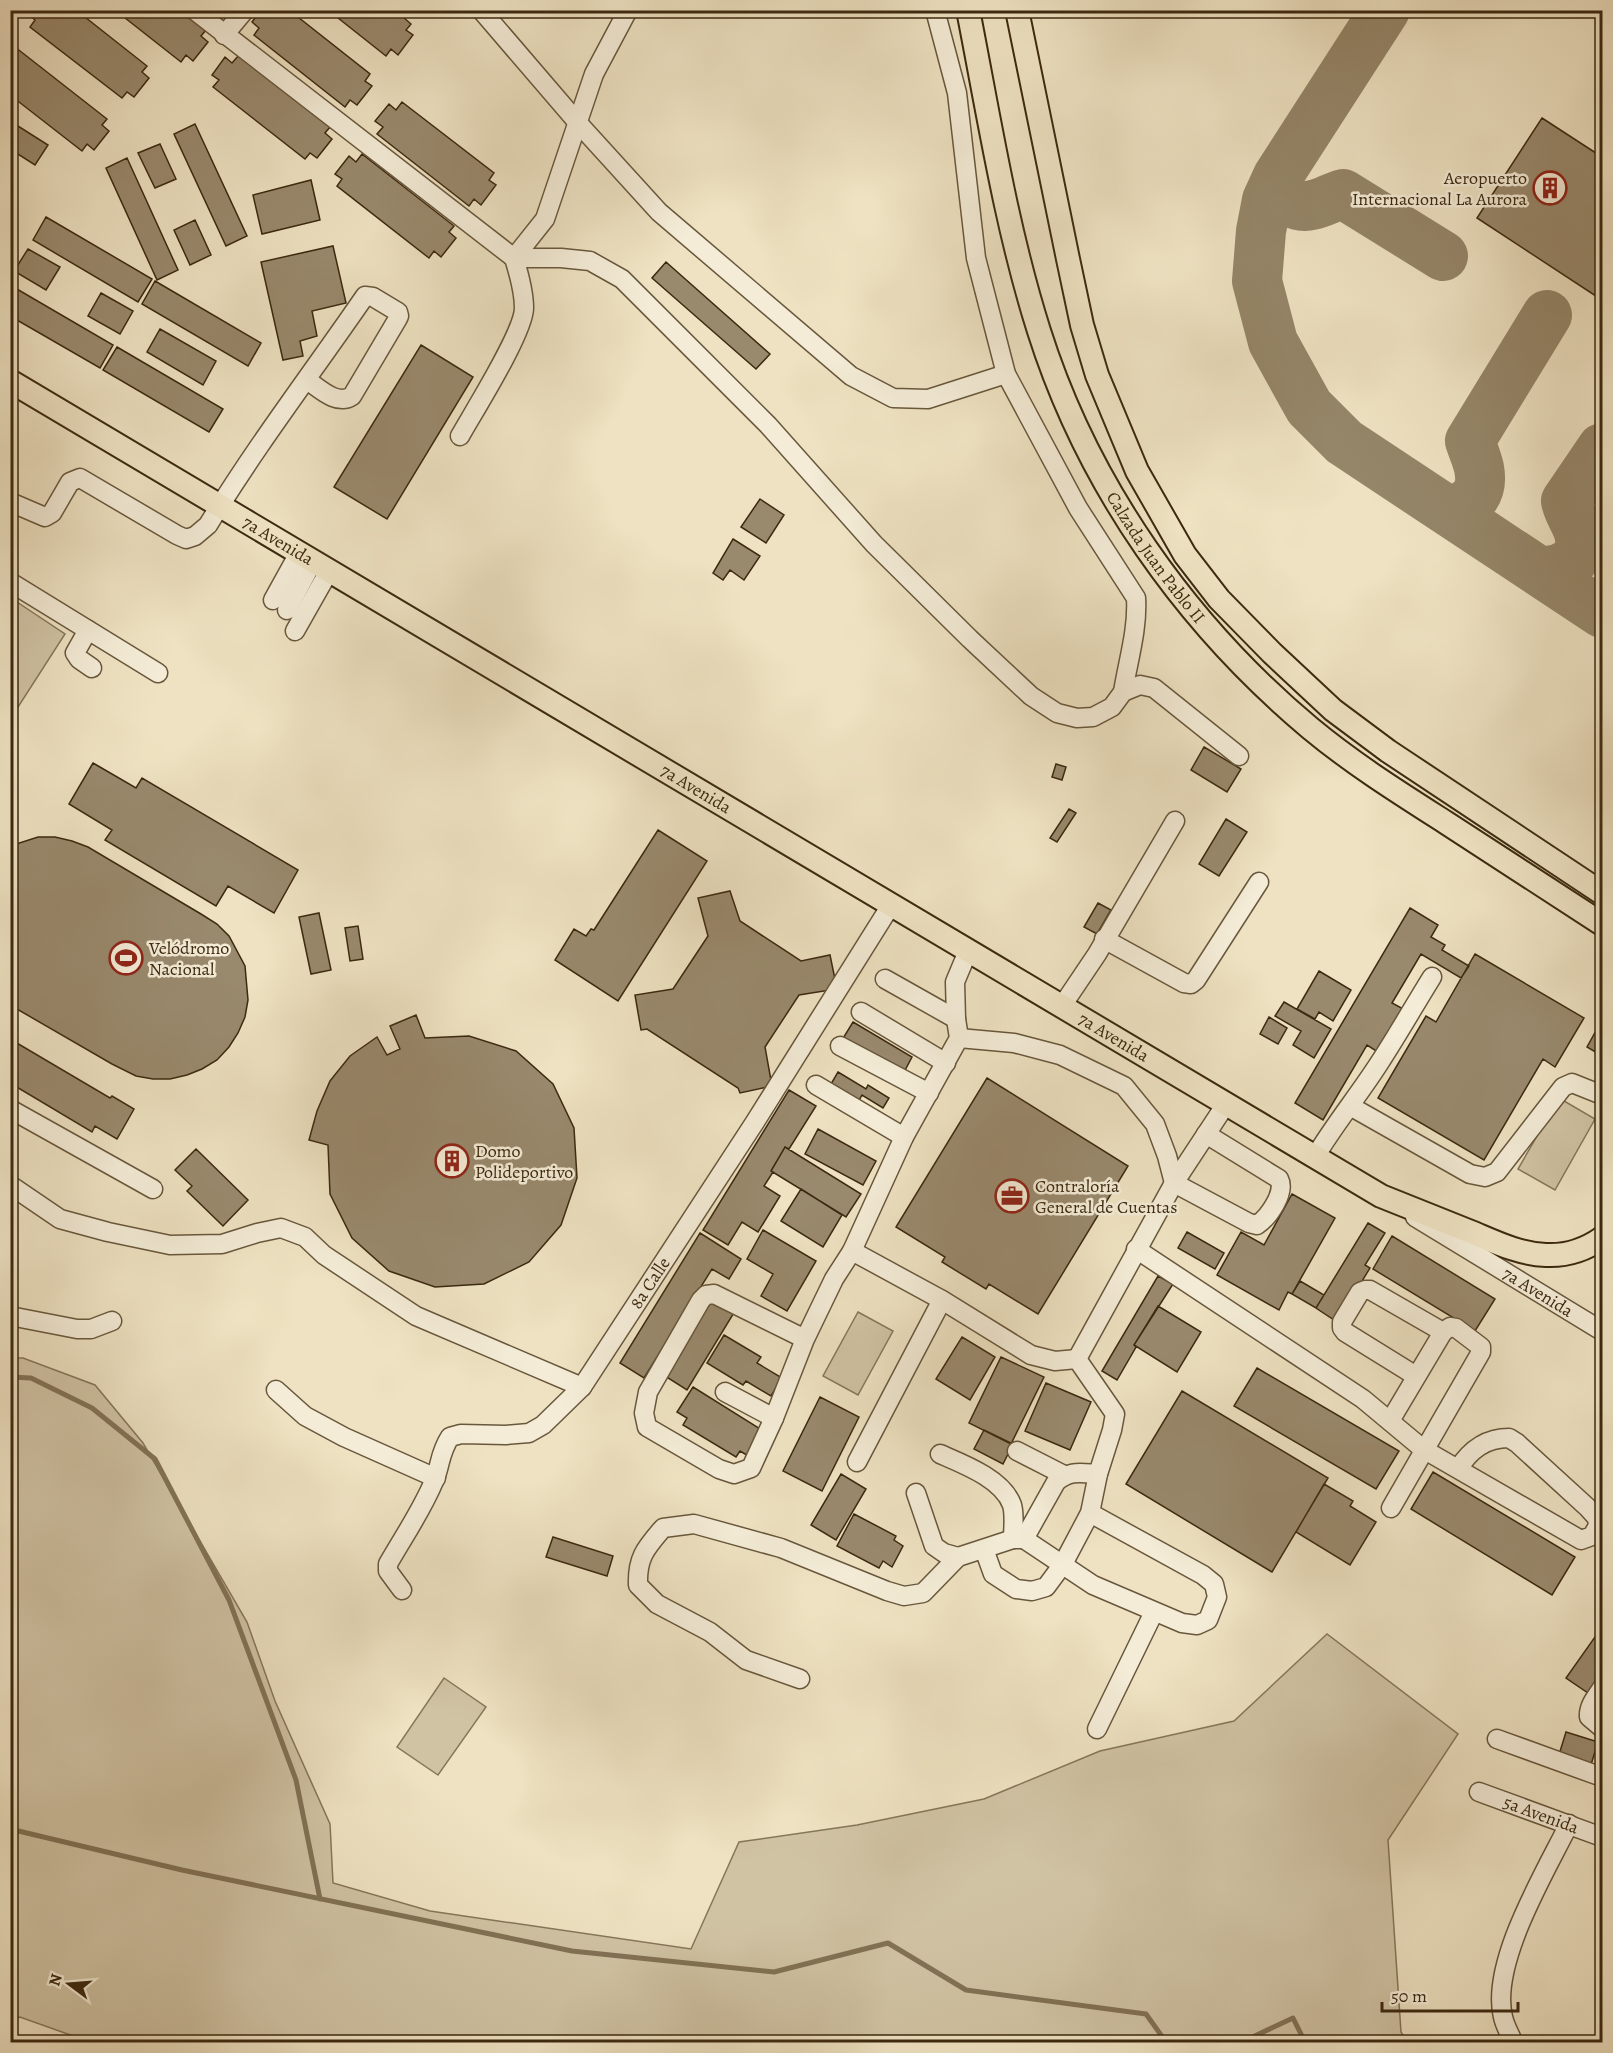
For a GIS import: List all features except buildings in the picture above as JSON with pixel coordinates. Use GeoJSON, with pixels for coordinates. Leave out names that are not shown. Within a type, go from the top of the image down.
{"type":"FeatureCollection","features":[{"type":"Feature","properties":{"kind":"main road","name":"Calzada Juan Pablo II"},"geometry":{"type":"LineString","coordinates":[[968,10],[1010,220],[1026,290],[1040,333],[1054,374],[1080,434],[1117,504],[1156,565],[1193,612],[1251,677],[1311,729],[1369,774],[1602,924]]}},
{"type":"Feature","properties":{"kind":"main road","name":"Calzada Juan Pablo II"},"geometry":{"type":"LineString","coordinates":[[1017,10],[1080,314],[1096,375],[1137,471],[1185,555],[1219,599],[1272,653],[1334,710],[1388,751],[1602,893]]}},
{"type":"Feature","properties":{"kind":"main road","name":"7a Avenida"},"geometry":{"type":"LineString","coordinates":[[13,388],[220,506],[1381,1196],[1508,1247],[1531,1253],[1547,1255],[1570,1253],[1588,1247],[1602,1238]]}},
{"type":"Feature","properties":{"kind":"street"},"geometry":{"type":"LineString","coordinates":[[194,10],[513,258],[521,281],[524,310],[511,343],[460,436]]}},
{"type":"Feature","properties":{"kind":"street"},"geometry":{"type":"LineString","coordinates":[[225,34],[245,10]]}},
{"type":"Feature","properties":{"kind":"street"},"geometry":{"type":"LineString","coordinates":[[481,10],[578,123],[659,212],[850,376],[893,398],[928,399],[1006,374]]}},
{"type":"Feature","properties":{"kind":"street"},"geometry":{"type":"LineString","coordinates":[[513,258],[545,219],[594,74],[628,10]]}},
{"type":"Feature","properties":{"kind":"street"},"geometry":{"type":"LineString","coordinates":[[513,258],[561,258],[590,261],[622,279],[768,425],[874,544],[1031,696],[1057,713],[1077,718],[1093,717],[1112,707],[1123,692],[1137,610],[1136,598],[1078,508],[1006,374],[976,258],[957,93],[935,10]]}},
{"type":"Feature","properties":{"kind":"street"},"geometry":{"type":"LineString","coordinates":[[10,502],[45,517],[52,513],[70,482],[80,478],[186,539],[195,536],[208,525],[261,441],[307,380],[365,296],[373,297],[398,312],[397,320],[352,396],[346,400],[339,400],[307,380]]}},
{"type":"Feature","properties":{"kind":"street"},"geometry":{"type":"LineString","coordinates":[[280,605],[314,562]]}},
{"type":"Feature","properties":{"kind":"street"},"geometry":{"type":"LineString","coordinates":[[295,632],[314,562]]}},
{"type":"Feature","properties":{"kind":"street"},"geometry":{"type":"LineString","coordinates":[[10,582],[158,674]]}},
{"type":"Feature","properties":{"kind":"street"},"geometry":{"type":"LineString","coordinates":[[88,630],[75,653],[92,668]]}},
{"type":"Feature","properties":{"kind":"street"},"geometry":{"type":"LineString","coordinates":[[1123,692],[1140,686],[1154,688],[1239,756]]}},
{"type":"Feature","properties":{"kind":"street"},"geometry":{"type":"LineString","coordinates":[[1062,1006],[1097,954],[1175,821]]}},
{"type":"Feature","properties":{"kind":"street"},"geometry":{"type":"LineString","coordinates":[[1104,939],[1184,983],[1191,984],[1197,980],[1259,882]]}},
{"type":"Feature","properties":{"kind":"street","name":"8a Calle"},"geometry":{"type":"LineString","coordinates":[[402,1590],[388,1571],[388,1564],[420,1511],[436,1478],[442,1449],[450,1437],[461,1434],[529,1433],[543,1425],[582,1387],[755,1122],[891,905]]}},
{"type":"Feature","properties":{"kind":"street"},"geometry":{"type":"LineString","coordinates":[[805,1339],[714,1294],[706,1295],[648,1392],[644,1413],[648,1428],[719,1469],[734,1474],[751,1468],[774,1418],[805,1339],[834,1279],[852,1251],[904,1137],[959,1038],[955,982],[968,951]]}},
{"type":"Feature","properties":{"kind":"street"},"geometry":{"type":"LineString","coordinates":[[1315,1157],[1333,1126],[1350,1106],[1379,1063],[1432,977]]}},
{"type":"Feature","properties":{"kind":"street"},"geometry":{"type":"LineString","coordinates":[[885,979],[956,1019]]}},
{"type":"Feature","properties":{"kind":"street"},"geometry":{"type":"LineString","coordinates":[[861,1012],[946,1063]]}},
{"type":"Feature","properties":{"kind":"street"},"geometry":{"type":"LineString","coordinates":[[959,1038],[1014,1043],[1060,1055],[1124,1086],[1155,1124],[1174,1183],[1249,1223],[1257,1225],[1263,1221],[1282,1191],[1279,1179],[1206,1134]]}},
{"type":"Feature","properties":{"kind":"street"},"geometry":{"type":"LineString","coordinates":[[840,1046],[929,1093]]}},
{"type":"Feature","properties":{"kind":"street"},"geometry":{"type":"LineString","coordinates":[[1350,1106],[1470,1174],[1485,1177],[1497,1172],[1563,1087],[1572,1083],[1602,1095]]}},
{"type":"Feature","properties":{"kind":"street"},"geometry":{"type":"LineString","coordinates":[[816,1085],[904,1137]]}},
{"type":"Feature","properties":{"kind":"street"},"geometry":{"type":"LineString","coordinates":[[1077,1359],[1174,1183],[1226,1104]]}},
{"type":"Feature","properties":{"kind":"street"},"geometry":{"type":"LineString","coordinates":[[10,1109],[153,1190]]}},
{"type":"Feature","properties":{"kind":"street"},"geometry":{"type":"LineString","coordinates":[[10,1185],[60,1220],[170,1245],[222,1244],[281,1228],[305,1237],[324,1256],[416,1316],[582,1387]]}},
{"type":"Feature","properties":{"kind":"street","name":"7a Avenida"},"geometry":{"type":"LineString","coordinates":[[1381,1196],[1602,1331]]}},
{"type":"Feature","properties":{"kind":"street"},"geometry":{"type":"LineString","coordinates":[[1137,1249],[1363,1399],[1424,1449],[1458,1469],[1581,1540],[1592,1536],[1598,1526],[1597,1518],[1587,1507],[1509,1438],[1483,1443],[1464,1458],[1458,1469]]}},
{"type":"Feature","properties":{"kind":"street"},"geometry":{"type":"LineString","coordinates":[[852,1251],[942,1300],[1031,1355],[1055,1361],[1077,1359]]}},
{"type":"Feature","properties":{"kind":"street"},"geometry":{"type":"LineString","coordinates":[[1416,1376],[1341,1328],[1342,1322],[1360,1292],[1370,1290],[1443,1332]]}},
{"type":"Feature","properties":{"kind":"street"},"geometry":{"type":"LineString","coordinates":[[857,1461],[942,1300]]}},
{"type":"Feature","properties":{"kind":"street"},"geometry":{"type":"LineString","coordinates":[[10,1316],[77,1329],[91,1329],[112,1321]]}},
{"type":"Feature","properties":{"kind":"street"},"geometry":{"type":"LineString","coordinates":[[1390,1421],[1443,1332],[1450,1327],[1456,1328],[1481,1347],[1481,1352],[1390,1508]]}},
{"type":"Feature","properties":{"kind":"street"},"geometry":{"type":"LineString","coordinates":[[984,1549],[993,1574],[1016,1589],[1032,1591],[1046,1587],[1063,1564],[1090,1513],[1115,1414],[1077,1359]]}},
{"type":"Feature","properties":{"kind":"street"},"geometry":{"type":"LineString","coordinates":[[276,1390],[305,1416],[344,1437],[436,1478]]}},
{"type":"Feature","properties":{"kind":"street"},"geometry":{"type":"LineString","coordinates":[[724,1392],[774,1418]]}},
{"type":"Feature","properties":{"kind":"street"},"geometry":{"type":"LineString","coordinates":[[1017,1451],[1064,1475]]}},
{"type":"Feature","properties":{"kind":"street"},"geometry":{"type":"LineString","coordinates":[[940,1454],[982,1473],[1003,1490],[1012,1506],[1018,1539]]}},
{"type":"Feature","properties":{"kind":"street"},"geometry":{"type":"LineString","coordinates":[[800,1679],[746,1660],[710,1632],[657,1604],[638,1585],[637,1569],[643,1551],[663,1528],[694,1524],[781,1548],[887,1592],[904,1596],[923,1593],[958,1557],[1018,1539],[1056,1482],[1064,1475],[1098,1474]]}},
{"type":"Feature","properties":{"kind":"street"},"geometry":{"type":"LineString","coordinates":[[916,1493],[934,1546],[944,1553],[958,1557]]}},
{"type":"Feature","properties":{"kind":"street"},"geometry":{"type":"LineString","coordinates":[[1018,1539],[1063,1564],[1093,1585],[1154,1612],[1197,1626],[1208,1620],[1217,1597],[1214,1584],[1203,1575],[1090,1513]]}},
{"type":"Feature","properties":{"kind":"street"},"geometry":{"type":"LineString","coordinates":[[1097,1729],[1154,1612]]}},
{"type":"Feature","properties":{"kind":"street"},"geometry":{"type":"LineString","coordinates":[[1602,1688],[1590,1706],[1589,1713],[1589,1718],[1602,1728]]}},
{"type":"Feature","properties":{"kind":"street"},"geometry":{"type":"LineString","coordinates":[[1497,1739],[1602,1777]]}},
{"type":"Feature","properties":{"kind":"street","name":"5a Avenida"},"geometry":{"type":"LineString","coordinates":[[1479,1792],[1602,1837]]}},
{"type":"Feature","properties":{"kind":"street"},"geometry":{"type":"LineString","coordinates":[[1514,2043],[1503,2017],[1502,1987],[1508,1954],[1521,1921],[1569,1824]]}},
{"type":"Feature","properties":{"kind":"shaded area"},"geometry":{"type":"Polygon","coordinates":[[[11,598],[65,634],[11,718],[11,598]]]}},
{"type":"Feature","properties":{"kind":"shaded area"},"geometry":{"type":"Polygon","coordinates":[[[1559,1098],[1595,1119],[1555,1190],[1518,1169],[1559,1098]]]}},
{"type":"Feature","properties":{"kind":"shaded area"},"geometry":{"type":"Polygon","coordinates":[[[858,1312],[893,1331],[858,1395],[823,1376],[858,1312]]]}},
{"type":"Feature","properties":{"kind":"shaded area"},"geometry":{"type":"Polygon","coordinates":[[[11,1358],[23,1358],[95,1385],[143,1443],[247,1622],[275,1701],[330,1824],[333,1883],[430,1911],[691,1949],[739,1842],[857,1825],[984,1799],[1100,1751],[1234,1721],[1327,1634],[1458,1734],[1388,1840],[1401,2032],[1407,2042],[90,2042],[20,2017],[11,2021],[11,1358]]]}},
{"type":"Feature","properties":{"kind":"shaded area"},"geometry":{"type":"Polygon","coordinates":[[[444,1678],[486,1707],[438,1775],[397,1747],[444,1678]]]}},
{"type":"Feature","properties":{"kind":"waterway"},"geometry":{"type":"LineString","coordinates":[[10,1377],[31,1378],[92,1408],[155,1459],[229,1600],[296,1780],[320,1899]]}},
{"type":"Feature","properties":{"kind":"waterway"},"geometry":{"type":"LineString","coordinates":[[10,1829],[182,1870],[572,1951],[774,1972],[888,1943],[966,1990],[1146,2014],[1166,2042]]}},
{"type":"Feature","properties":{"kind":"waterway"},"geometry":{"type":"LineString","coordinates":[[1242,2042],[1293,2018],[1305,2042]]}},
{"type":"Feature","properties":{"kind":"taxiway"},"geometry":{"type":"LineString","coordinates":[[1385,10],[1278,176],[1267,200],[1261,231],[1257,281],[1273,342],[1309,407],[1344,442],[1602,613]]}},
{"type":"Feature","properties":{"kind":"taxiway"},"geometry":{"type":"LineString","coordinates":[[1278,176],[1281,189],[1292,203],[1312,205],[1343,194],[1443,256]]}},
{"type":"Feature","properties":{"kind":"taxiway"},"geometry":{"type":"LineString","coordinates":[[1448,511],[1463,506],[1477,492],[1480,485],[1479,468],[1470,441],[1547,315]]}},
{"type":"Feature","properties":{"kind":"taxiway"},"geometry":{"type":"LineString","coordinates":[[1538,570],[1547,571],[1563,567],[1570,563],[1579,551],[1579,533],[1566,501],[1602,448]]}},
{"type":"Feature","properties":{"kind":"place","name":"Aeropuerto Internacional La Aurora"},"geometry":{"type":"Point","coordinates":[1550,188]}},
{"type":"Feature","properties":{"kind":"place","name":"Velódromo Nacional"},"geometry":{"type":"Point","coordinates":[126,958]}},
{"type":"Feature","properties":{"kind":"place","name":"Domo Polideportivo"},"geometry":{"type":"Point","coordinates":[452,1161]}},
{"type":"Feature","properties":{"kind":"place","name":"Contraloría General de Cuentas"},"geometry":{"type":"Point","coordinates":[1012,1196]}}]}
